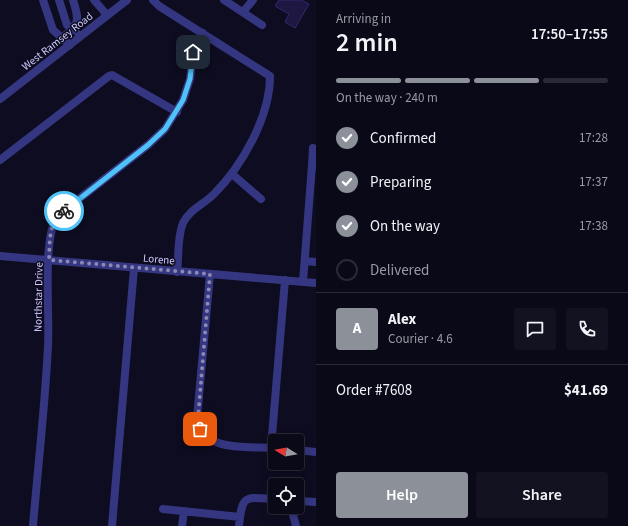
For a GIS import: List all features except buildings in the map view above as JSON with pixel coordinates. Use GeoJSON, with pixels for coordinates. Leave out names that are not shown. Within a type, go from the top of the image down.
{"type":"FeatureCollection","features":[{"type":"Feature","properties":{"kind":"street"},"geometry":{"type":"LineString","coordinates":[[43,0],[53,30],[70,45]]}},
{"type":"Feature","properties":{"kind":"street"},"geometry":{"type":"LineString","coordinates":[[59,0],[67,25],[81,35]]}},
{"type":"Feature","properties":{"kind":"street"},"geometry":{"type":"LineString","coordinates":[[62,38],[76,26],[78,18],[73,0]]}},
{"type":"Feature","properties":{"kind":"street"},"geometry":{"type":"LineString","coordinates":[[94,0],[107,15]]}},
{"type":"Feature","properties":{"kind":"street","name":"West Ramsey Road"},"geometry":{"type":"LineString","coordinates":[[0,99],[127,0]]}},
{"type":"Feature","properties":{"kind":"street"},"geometry":{"type":"LineString","coordinates":[[153,0],[159,6],[270,76],[261,118],[246,152],[232,174],[212,197],[188,216],[183,223],[177,272]]}},
{"type":"Feature","properties":{"kind":"street"},"geometry":{"type":"LineString","coordinates":[[224,0],[262,25]]}},
{"type":"Feature","properties":{"kind":"street"},"geometry":{"type":"LineString","coordinates":[[244,12],[253,0]]}},
{"type":"Feature","properties":{"kind":"street","name":"Northstar Drive"},"geometry":{"type":"LineString","coordinates":[[33,526],[48,346],[49,260],[52,224],[57,216],[158,136],[177,112],[187,90],[193,52],[202,33]]}},
{"type":"Feature","properties":{"kind":"street"},"geometry":{"type":"LineString","coordinates":[[0,160],[108,76],[112,75],[177,112]]}},
{"type":"Feature","properties":{"kind":"street"},"geometry":{"type":"LineString","coordinates":[[303,282],[314,165],[313,148],[316,149]]}},
{"type":"Feature","properties":{"kind":"street"},"geometry":{"type":"LineString","coordinates":[[232,174],[260,199]]}},
{"type":"Feature","properties":{"kind":"street","name":"Lorene"},"geometry":{"type":"LineString","coordinates":[[0,256],[316,283]]}},
{"type":"Feature","properties":{"kind":"street"},"geometry":{"type":"LineString","coordinates":[[305,261],[316,262]]}},
{"type":"Feature","properties":{"kind":"street"},"geometry":{"type":"LineString","coordinates":[[112,526],[134,268]]}},
{"type":"Feature","properties":{"kind":"street"},"geometry":{"type":"LineString","coordinates":[[210,274],[198,418],[200,429],[207,439],[229,445],[268,448]]}},
{"type":"Feature","properties":{"kind":"street"},"geometry":{"type":"LineString","coordinates":[[274,434],[285,280]]}},
{"type":"Feature","properties":{"kind":"street"},"geometry":{"type":"LineString","coordinates":[[304,451],[316,452]]}},
{"type":"Feature","properties":{"kind":"street"},"geometry":{"type":"LineString","coordinates":[[239,526],[241,505],[245,500],[253,498],[268,499]]}},
{"type":"Feature","properties":{"kind":"street"},"geometry":{"type":"LineString","coordinates":[[304,501],[316,502]]}},
{"type":"Feature","properties":{"kind":"street"},"geometry":{"type":"LineString","coordinates":[[163,509],[240,517]]}},
{"type":"Feature","properties":{"kind":"street"},"geometry":{"type":"LineString","coordinates":[[182,526],[184,511]]}},
{"type":"Feature","properties":{"kind":"street"},"geometry":{"type":"LineString","coordinates":[[293,514],[296,526]]}},
{"type":"Feature","properties":{"kind":"way so far"},"geometry":{"type":"LineString","coordinates":[[64,211],[57,216],[52,224],[49,260],[210,274],[198,418],[200,429]]}},
{"type":"Feature","properties":{"kind":"route"},"geometry":{"type":"LineString","coordinates":[[64,211],[148,145],[165,129],[177,112],[187,90],[190,79],[193,52]]}}]}
